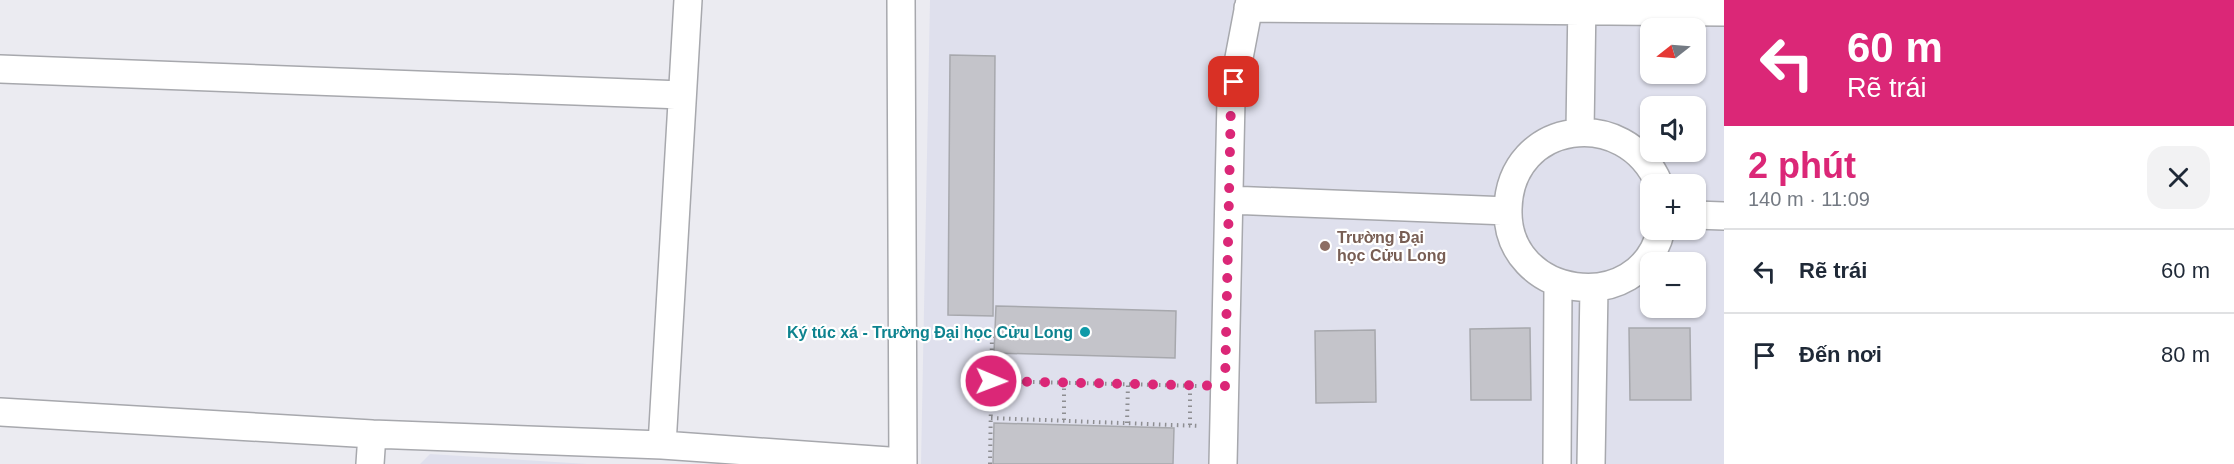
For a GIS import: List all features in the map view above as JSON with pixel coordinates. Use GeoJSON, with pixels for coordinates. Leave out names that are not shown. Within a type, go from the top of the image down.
{"type":"FeatureCollection","features":[{"type":"Feature","properties":{"kind":"street"},"geometry":{"type":"LineString","coordinates":[[662,445],[688,0]]}},
{"type":"Feature","properties":{"kind":"street"},"geometry":{"type":"LineString","coordinates":[[0,412],[372,434],[662,445],[903,463],[901,0]]}},
{"type":"Feature","properties":{"kind":"street"},"geometry":{"type":"LineString","coordinates":[[1223,464],[1231,100],[1249,4],[1582,5],[1724,12]]}},
{"type":"Feature","properties":{"kind":"street"},"geometry":{"type":"LineString","coordinates":[[1580,131],[1582,5]]}},
{"type":"Feature","properties":{"kind":"street"},"geometry":{"type":"LineString","coordinates":[[0,69],[682,95]]}},
{"type":"Feature","properties":{"kind":"street"},"geometry":{"type":"LineString","coordinates":[[1655,174],[1638,151],[1618,139],[1580,131],[1554,138],[1525,160],[1510,192],[1508,211],[1511,234],[1521,255],[1538,272],[1558,284],[1581,289],[1605,287],[1628,277],[1646,261],[1658,240]]}},
{"type":"Feature","properties":{"kind":"street"},"geometry":{"type":"LineString","coordinates":[[1229,200],[1508,211]]}},
{"type":"Feature","properties":{"kind":"street"},"geometry":{"type":"LineString","coordinates":[[1706,215],[1724,216]]}},
{"type":"Feature","properties":{"kind":"street"},"geometry":{"type":"LineString","coordinates":[[1557,464],[1558,284]]}},
{"type":"Feature","properties":{"kind":"street"},"geometry":{"type":"LineString","coordinates":[[1591,464],[1594,288]]}},
{"type":"Feature","properties":{"kind":"street"},"geometry":{"type":"LineString","coordinates":[[370,464],[372,434]]}},
{"type":"Feature","properties":{"kind":"path"},"geometry":{"type":"LineString","coordinates":[[990,464],[992,335]]}},
{"type":"Feature","properties":{"kind":"path"},"geometry":{"type":"LineString","coordinates":[[991,381],[1225,386]]}},
{"type":"Feature","properties":{"kind":"path"},"geometry":{"type":"LineString","coordinates":[[1064,382],[1064,420]]}},
{"type":"Feature","properties":{"kind":"path"},"geometry":{"type":"LineString","coordinates":[[1127,423],[1128,384]]}},
{"type":"Feature","properties":{"kind":"path"},"geometry":{"type":"LineString","coordinates":[[1190,386],[1190,425]]}},
{"type":"Feature","properties":{"kind":"path"},"geometry":{"type":"LineString","coordinates":[[990,418],[1224,426]]}},
{"type":"Feature","properties":{"kind":"shaded area","name":"Trường Đại học Cửu Long"},"geometry":{"type":"Polygon","coordinates":[[[930,0],[1724,0],[1724,464],[921,464],[930,0]]]}},
{"type":"Feature","properties":{"kind":"shaded area"},"geometry":{"type":"Polygon","coordinates":[[[430,454],[587,464],[420,464],[430,454]]]}},
{"type":"Feature","properties":{"kind":"building"},"geometry":{"type":"Polygon","coordinates":[[[950,55],[995,56],[993,316],[948,315],[950,55]]]}},
{"type":"Feature","properties":{"kind":"building","name":"Ký túc xá - Trường Đại học Cửu Long"},"geometry":{"type":"Polygon","coordinates":[[[996,306],[1176,311],[1175,358],[994,353],[996,306]]]}},
{"type":"Feature","properties":{"kind":"building"},"geometry":{"type":"Polygon","coordinates":[[[1530,328],[1531,400],[1471,400],[1470,329],[1530,328]]]}},
{"type":"Feature","properties":{"kind":"building"},"geometry":{"type":"Polygon","coordinates":[[[1629,328],[1690,328],[1691,400],[1630,400],[1629,328]]]}},
{"type":"Feature","properties":{"kind":"building"},"geometry":{"type":"Polygon","coordinates":[[[1375,330],[1376,402],[1316,403],[1315,331],[1375,330]]]}},
{"type":"Feature","properties":{"kind":"building"},"geometry":{"type":"Polygon","coordinates":[[[994,423],[1174,428],[1173,464],[993,464],[994,423]]]}},
{"type":"Feature","properties":{"kind":"place","name":"Trường Đại học Cửu Long"},"geometry":{"type":"Point","coordinates":[1325,246]}},
{"type":"Feature","properties":{"kind":"place","name":"Ký túc xá - Trường Đại học Cửu Long"},"geometry":{"type":"Point","coordinates":[1085,332]}},
{"type":"Feature","properties":{"kind":"route"},"geometry":{"type":"LineString","coordinates":[[991,381],[1225,386],[1231,100],[1234,82]]}}]}
